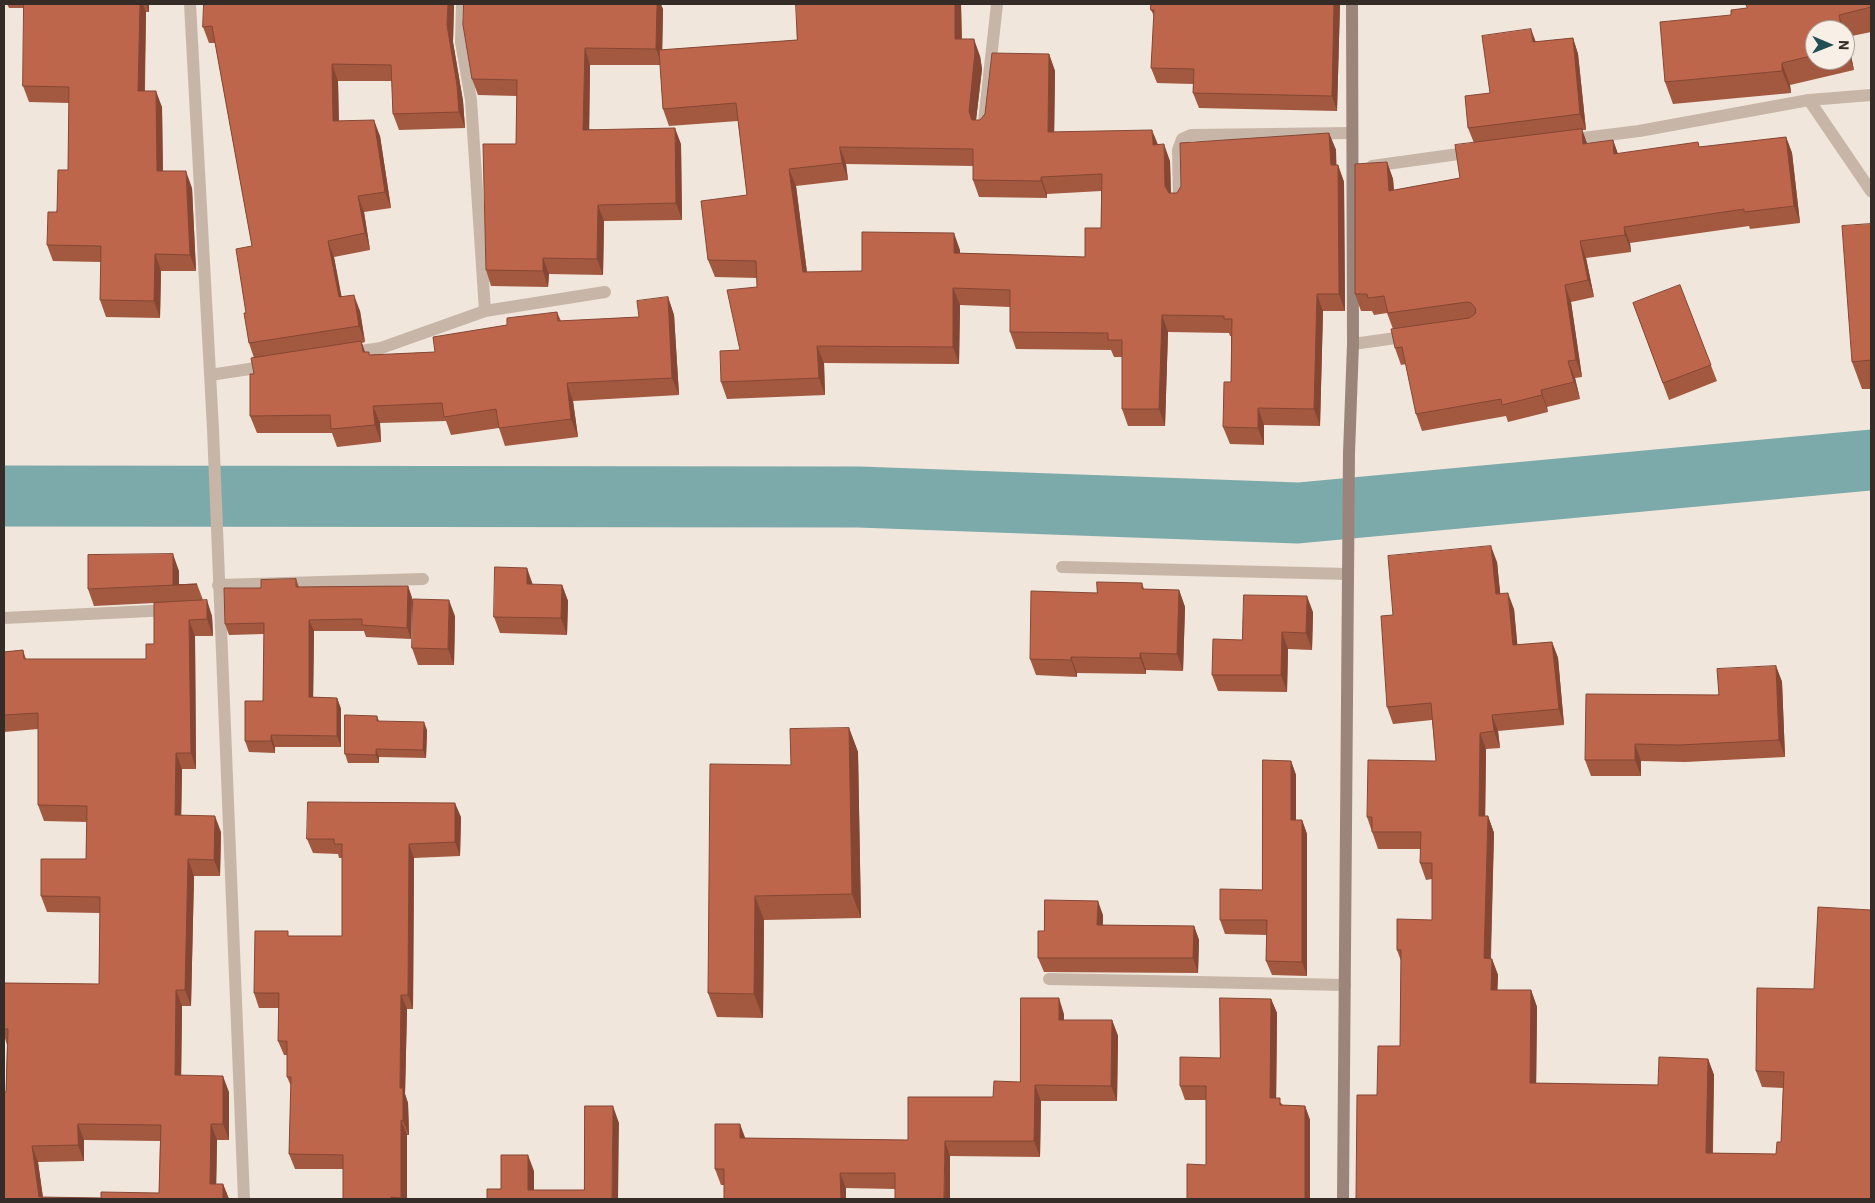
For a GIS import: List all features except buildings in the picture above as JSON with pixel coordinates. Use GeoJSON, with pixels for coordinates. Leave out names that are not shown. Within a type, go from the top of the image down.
{"type":"FeatureCollection","features":[{"type":"Feature","properties":{"kind":"street"},"geometry":{"type":"LineString","coordinates":[[190,4],[213,450],[218,585],[214,609],[244,1199]]}},
{"type":"Feature","properties":{"kind":"street"},"geometry":{"type":"LineString","coordinates":[[462,4],[461,42],[471,100],[485,311]]}},
{"type":"Feature","properties":{"kind":"street"},"geometry":{"type":"LineString","coordinates":[[983,130],[997,4]]}},
{"type":"Feature","properties":{"kind":"street"},"geometry":{"type":"LineString","coordinates":[[1343,1199],[1349,454],[1353,344],[1352,4]]}},
{"type":"Feature","properties":{"kind":"street"},"geometry":{"type":"LineString","coordinates":[[1550,142],[1639,131],[1809,100],[1871,95]]}},
{"type":"Feature","properties":{"kind":"street"},"geometry":{"type":"LineString","coordinates":[[1809,100],[1871,191]]}},
{"type":"Feature","properties":{"kind":"street"},"geometry":{"type":"LineString","coordinates":[[1179,203],[1178,150],[1182,139],[1191,135],[1352,132]]}},
{"type":"Feature","properties":{"kind":"street"},"geometry":{"type":"LineString","coordinates":[[1352,168],[1490,150]]}},
{"type":"Feature","properties":{"kind":"street"},"geometry":{"type":"LineString","coordinates":[[333,355],[381,348],[485,311],[605,292]]}},
{"type":"Feature","properties":{"kind":"street"},"geometry":{"type":"LineString","coordinates":[[1353,344],[1427,334]]}},
{"type":"Feature","properties":{"kind":"street"},"geometry":{"type":"LineString","coordinates":[[210,375],[286,363]]}},
{"type":"Feature","properties":{"kind":"street"},"geometry":{"type":"LineString","coordinates":[[1062,567],[1348,574]]}},
{"type":"Feature","properties":{"kind":"street"},"geometry":{"type":"LineString","coordinates":[[218,585],[423,579]]}},
{"type":"Feature","properties":{"kind":"street"},"geometry":{"type":"LineString","coordinates":[[4,618],[179,610]]}},
{"type":"Feature","properties":{"kind":"street"},"geometry":{"type":"LineString","coordinates":[[1049,979],[1345,985]]}},
{"type":"Feature","properties":{"kind":"waterway"},"geometry":{"type":"LineString","coordinates":[[4,496],[859,497],[1298,513],[1871,460]]}}]}
